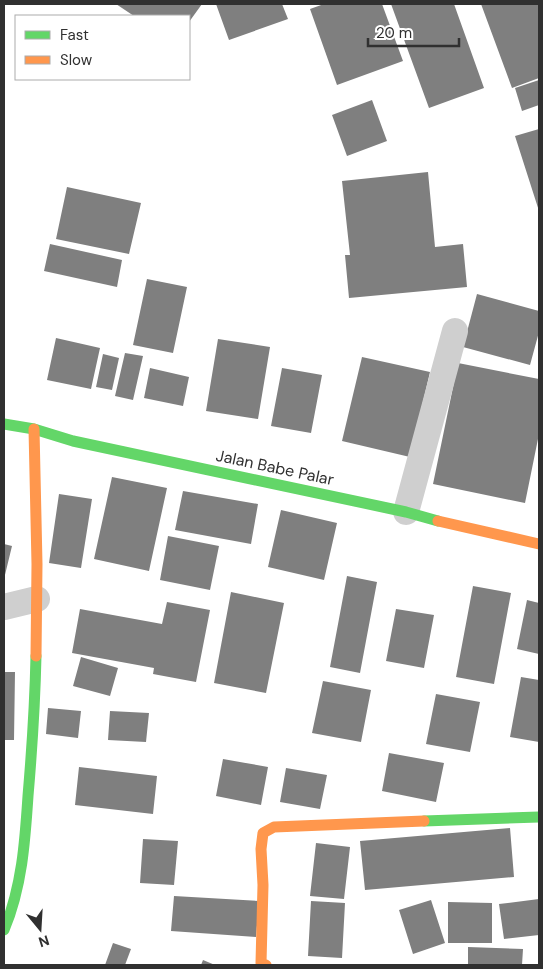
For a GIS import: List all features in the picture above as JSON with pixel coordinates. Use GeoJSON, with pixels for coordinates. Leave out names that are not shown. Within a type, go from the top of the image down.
{"type":"FeatureCollection","features":[{"type":"Feature","properties":{"kind":"street"},"geometry":{"type":"LineString","coordinates":[[406,512],[455,331]]}},
{"type":"Feature","properties":{"kind":"street","name":"Jalan Babe Palar"},"geometry":{"type":"LineString","coordinates":[[4,424],[34,429],[73,441],[406,512],[470,529],[539,544]]}},
{"type":"Feature","properties":{"kind":"street"},"geometry":{"type":"LineString","coordinates":[[4,930],[12,913],[24,848],[35,717],[37,539],[34,429]]}},
{"type":"Feature","properties":{"kind":"street"},"geometry":{"type":"LineString","coordinates":[[4,607],[37,600]]}},
{"type":"Feature","properties":{"kind":"street"},"geometry":{"type":"LineString","coordinates":[[266,965],[261,963],[261,849],[263,833],[274,827],[539,817]]}},
{"type":"Feature","properties":{"kind":"building"},"geometry":{"type":"Polygon","coordinates":[[[116,4],[202,4],[190,21],[190,15],[132,15],[116,4]]]}},
{"type":"Feature","properties":{"kind":"building"},"geometry":{"type":"Polygon","coordinates":[[[216,4],[282,4],[288,19],[229,40],[216,4]]]}},
{"type":"Feature","properties":{"kind":"building"},"geometry":{"type":"Polygon","coordinates":[[[324,4],[382,4],[403,61],[337,85],[310,9],[324,4]]]}},
{"type":"Feature","properties":{"kind":"building"},"geometry":{"type":"Polygon","coordinates":[[[391,4],[454,4],[484,88],[429,108],[391,4]]]}},
{"type":"Feature","properties":{"kind":"building"},"geometry":{"type":"Polygon","coordinates":[[[481,4],[539,4],[539,78],[512,88],[481,4]]]}},
{"type":"Feature","properties":{"kind":"building"},"geometry":{"type":"Polygon","coordinates":[[[539,80],[539,105],[522,111],[515,88],[539,80]]]}},
{"type":"Feature","properties":{"kind":"building"},"geometry":{"type":"Polygon","coordinates":[[[372,100],[387,141],[347,156],[332,115],[372,100]]]}},
{"type":"Feature","properties":{"kind":"building"},"geometry":{"type":"Polygon","coordinates":[[[539,129],[539,211],[515,136],[539,129]]]}},
{"type":"Feature","properties":{"kind":"building"},"geometry":{"type":"Polygon","coordinates":[[[428,172],[435,247],[463,244],[467,287],[349,298],[345,255],[350,255],[342,181],[428,172]]]}},
{"type":"Feature","properties":{"kind":"building"},"geometry":{"type":"Polygon","coordinates":[[[67,187],[141,203],[129,254],[56,239],[67,187]]]}},
{"type":"Feature","properties":{"kind":"building"},"geometry":{"type":"Polygon","coordinates":[[[50,244],[122,260],[117,287],[44,271],[50,244]]]}},
{"type":"Feature","properties":{"kind":"building"},"geometry":{"type":"Polygon","coordinates":[[[147,279],[187,287],[173,353],[133,345],[147,279]]]}},
{"type":"Feature","properties":{"kind":"building"},"geometry":{"type":"Polygon","coordinates":[[[477,294],[539,311],[539,332],[530,365],[463,347],[477,294]]]}},
{"type":"Feature","properties":{"kind":"building"},"geometry":{"type":"Polygon","coordinates":[[[56,338],[100,348],[91,389],[47,380],[56,338]]]}},
{"type":"Feature","properties":{"kind":"building"},"geometry":{"type":"Polygon","coordinates":[[[218,339],[270,347],[258,419],[206,411],[218,339]]]}},
{"type":"Feature","properties":{"kind":"building"},"geometry":{"type":"Polygon","coordinates":[[[125,353],[143,356],[133,400],[115,396],[125,353]]]}},
{"type":"Feature","properties":{"kind":"building"},"geometry":{"type":"Polygon","coordinates":[[[103,354],[119,358],[112,390],[96,387],[103,354]]]}},
{"type":"Feature","properties":{"kind":"building"},"geometry":{"type":"Polygon","coordinates":[[[362,357],[430,372],[410,457],[342,441],[362,357]]]}},
{"type":"Feature","properties":{"kind":"building"},"geometry":{"type":"Polygon","coordinates":[[[458,363],[539,379],[539,434],[525,503],[433,484],[458,363]]]}},
{"type":"Feature","properties":{"kind":"building"},"geometry":{"type":"Polygon","coordinates":[[[150,368],[189,377],[183,406],[144,398],[150,368]]]}},
{"type":"Feature","properties":{"kind":"building"},"geometry":{"type":"Polygon","coordinates":[[[282,368],[322,375],[311,433],[271,426],[282,368]]]}},
{"type":"Feature","properties":{"kind":"building"},"geometry":{"type":"Polygon","coordinates":[[[112,477],[167,488],[149,571],[94,559],[112,477]]]}},
{"type":"Feature","properties":{"kind":"building"},"geometry":{"type":"Polygon","coordinates":[[[183,491],[258,504],[251,544],[175,530],[183,491]]]}},
{"type":"Feature","properties":{"kind":"building"},"geometry":{"type":"Polygon","coordinates":[[[59,494],[92,499],[81,568],[49,563],[59,494]]]}},
{"type":"Feature","properties":{"kind":"building"},"geometry":{"type":"Polygon","coordinates":[[[281,510],[337,523],[324,580],[268,567],[281,510]]]}},
{"type":"Feature","properties":{"kind":"building"},"geometry":{"type":"Polygon","coordinates":[[[168,536],[219,546],[210,590],[160,580],[168,536]]]}},
{"type":"Feature","properties":{"kind":"building"},"geometry":{"type":"Polygon","coordinates":[[[4,544],[12,546],[4,579],[4,544]]]}},
{"type":"Feature","properties":{"kind":"building"},"geometry":{"type":"Polygon","coordinates":[[[347,576],[377,582],[360,673],[330,667],[347,576]]]}},
{"type":"Feature","properties":{"kind":"building"},"geometry":{"type":"Polygon","coordinates":[[[473,586],[511,593],[494,684],[456,677],[473,586]]]}},
{"type":"Feature","properties":{"kind":"building"},"geometry":{"type":"Polygon","coordinates":[[[231,592],[284,603],[266,693],[214,683],[231,592]]]}},
{"type":"Feature","properties":{"kind":"building"},"geometry":{"type":"Polygon","coordinates":[[[527,600],[539,603],[539,654],[517,649],[527,600]]]}},
{"type":"Feature","properties":{"kind":"building"},"geometry":{"type":"Polygon","coordinates":[[[167,602],[210,610],[196,682],[153,674],[154,668],[72,653],[80,609],[162,624],[167,602]]]}},
{"type":"Feature","properties":{"kind":"building"},"geometry":{"type":"Polygon","coordinates":[[[396,609],[434,615],[424,668],[386,661],[396,609]]]}},
{"type":"Feature","properties":{"kind":"building"},"geometry":{"type":"Polygon","coordinates":[[[81,657],[118,668],[110,696],[73,686],[81,657]]]}},
{"type":"Feature","properties":{"kind":"building"},"geometry":{"type":"Polygon","coordinates":[[[4,672],[15,672],[14,740],[4,740],[4,672]]]}},
{"type":"Feature","properties":{"kind":"building"},"geometry":{"type":"Polygon","coordinates":[[[521,677],[539,680],[539,742],[510,737],[521,677]]]}},
{"type":"Feature","properties":{"kind":"building"},"geometry":{"type":"Polygon","coordinates":[[[323,681],[371,690],[361,742],[312,733],[323,681]]]}},
{"type":"Feature","properties":{"kind":"building"},"geometry":{"type":"Polygon","coordinates":[[[436,694],[480,702],[470,752],[426,744],[436,694]]]}},
{"type":"Feature","properties":{"kind":"building"},"geometry":{"type":"Polygon","coordinates":[[[48,708],[81,711],[78,738],[46,734],[48,708]]]}},
{"type":"Feature","properties":{"kind":"building"},"geometry":{"type":"Polygon","coordinates":[[[110,711],[149,713],[146,742],[108,740],[110,711]]]}},
{"type":"Feature","properties":{"kind":"building"},"geometry":{"type":"Polygon","coordinates":[[[389,753],[444,763],[436,802],[382,791],[389,753]]]}},
{"type":"Feature","properties":{"kind":"building"},"geometry":{"type":"Polygon","coordinates":[[[223,759],[268,767],[261,805],[216,796],[223,759]]]}},
{"type":"Feature","properties":{"kind":"building"},"geometry":{"type":"Polygon","coordinates":[[[79,767],[157,776],[153,814],[75,805],[79,767]]]}},
{"type":"Feature","properties":{"kind":"building"},"geometry":{"type":"Polygon","coordinates":[[[286,768],[327,775],[320,809],[280,802],[286,768]]]}},
{"type":"Feature","properties":{"kind":"building"},"geometry":{"type":"Polygon","coordinates":[[[510,828],[514,877],[365,890],[360,841],[510,828]]]}},
{"type":"Feature","properties":{"kind":"building"},"geometry":{"type":"Polygon","coordinates":[[[143,839],[178,841],[174,885],[140,883],[143,839]]]}},
{"type":"Feature","properties":{"kind":"building"},"geometry":{"type":"Polygon","coordinates":[[[316,843],[350,847],[344,899],[310,896],[316,843]]]}},
{"type":"Feature","properties":{"kind":"building"},"geometry":{"type":"Polygon","coordinates":[[[174,896],[259,901],[256,937],[171,931],[174,896]]]}},
{"type":"Feature","properties":{"kind":"building"},"geometry":{"type":"Polygon","coordinates":[[[539,899],[539,935],[504,939],[499,904],[539,899]]]}},
{"type":"Feature","properties":{"kind":"building"},"geometry":{"type":"Polygon","coordinates":[[[431,900],[445,943],[413,954],[399,910],[431,900]]]}},
{"type":"Feature","properties":{"kind":"building"},"geometry":{"type":"Polygon","coordinates":[[[311,901],[345,903],[342,958],[308,956],[311,901]]]}},
{"type":"Feature","properties":{"kind":"building"},"geometry":{"type":"Polygon","coordinates":[[[448,902],[492,903],[492,943],[448,943],[448,902]]]}},
{"type":"Feature","properties":{"kind":"building"},"geometry":{"type":"Polygon","coordinates":[[[113,943],[131,949],[125,965],[105,965],[113,943]]]}},
{"type":"Feature","properties":{"kind":"building"},"geometry":{"type":"Polygon","coordinates":[[[468,947],[523,949],[522,965],[468,965],[468,947]]]}},
{"type":"Feature","properties":{"kind":"building"},"geometry":{"type":"Polygon","coordinates":[[[203,960],[215,965],[201,965],[203,960]]]}},
{"type":"Feature","properties":{"kind":"traffic: fast"},"geometry":{"type":"LineString","coordinates":[[4,424],[34,429],[73,441],[406,512],[438,521]]}},
{"type":"Feature","properties":{"kind":"traffic: fast"},"geometry":{"type":"LineString","coordinates":[[4,930],[19,881],[24,847],[36,656]]}},
{"type":"Feature","properties":{"kind":"traffic: fast"},"geometry":{"type":"LineString","coordinates":[[424,821],[539,817]]}},
{"type":"Feature","properties":{"kind":"traffic: slow"},"geometry":{"type":"LineString","coordinates":[[34,429],[37,564],[36,656]]}},
{"type":"Feature","properties":{"kind":"traffic: slow"},"geometry":{"type":"LineString","coordinates":[[438,521],[539,544]]}},
{"type":"Feature","properties":{"kind":"traffic: slow"},"geometry":{"type":"LineString","coordinates":[[266,965],[261,963],[263,885],[261,849],[263,833],[274,827],[424,821]]}}]}
